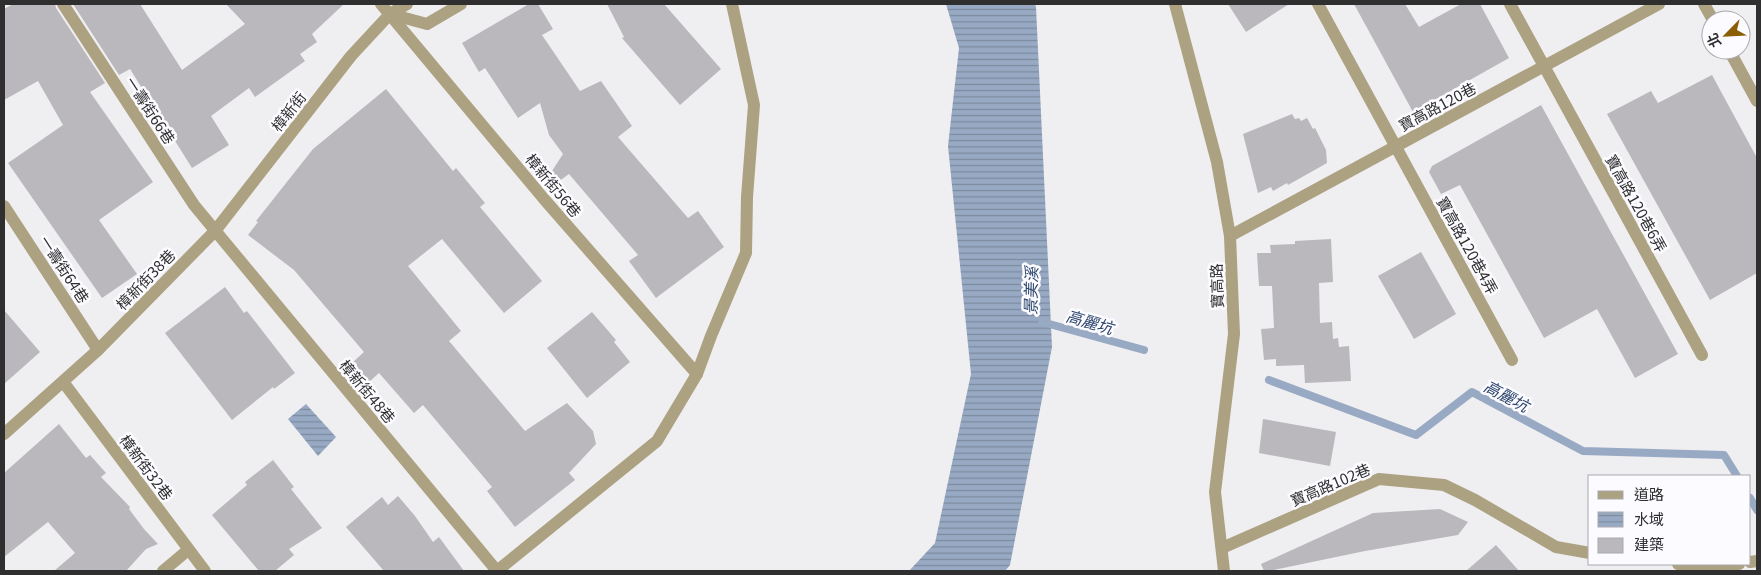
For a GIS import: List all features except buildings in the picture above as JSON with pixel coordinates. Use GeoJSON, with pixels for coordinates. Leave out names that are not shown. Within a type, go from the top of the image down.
{"type":"FeatureCollection","features":[{"type":"Feature","properties":{"kind":"street","name":"一壽街66巷"},"geometry":{"type":"LineString","coordinates":[[63,4],[194,205],[215,231]]}},
{"type":"Feature","properties":{"kind":"street","name":"樟新街56巷"},"geometry":{"type":"LineString","coordinates":[[382,4],[391,9],[544,199],[697,374]]}},
{"type":"Feature","properties":{"kind":"street","name":"樟新街"},"geometry":{"type":"LineString","coordinates":[[215,231],[351,56],[391,9],[407,4]]}},
{"type":"Feature","properties":{"kind":"street"},"geometry":{"type":"LineString","coordinates":[[391,9],[427,24],[461,4]]}},
{"type":"Feature","properties":{"kind":"street"},"geometry":{"type":"LineString","coordinates":[[497,571],[657,441],[697,374],[746,254],[747,197],[754,105],[732,4]]}},
{"type":"Feature","properties":{"kind":"street","name":"寶高路"},"geometry":{"type":"LineString","coordinates":[[1175,4],[1218,162],[1230,236],[1234,334],[1215,492],[1224,571]]}},
{"type":"Feature","properties":{"kind":"street","name":"寶高路120巷4弄"},"geometry":{"type":"LineString","coordinates":[[1318,4],[1512,360]]}},
{"type":"Feature","properties":{"kind":"street","name":"寶高路120巷6弄"},"geometry":{"type":"LineString","coordinates":[[1510,4],[1702,355]]}},
{"type":"Feature","properties":{"kind":"street","name":"寶高路120巷"},"geometry":{"type":"LineString","coordinates":[[1230,236],[1659,4]]}},
{"type":"Feature","properties":{"kind":"street"},"geometry":{"type":"LineString","coordinates":[[1735,60],[1757,100]]}},
{"type":"Feature","properties":{"kind":"street","name":"一壽街64巷"},"geometry":{"type":"LineString","coordinates":[[4,206],[98,350]]}},
{"type":"Feature","properties":{"kind":"street","name":"樟新街38巷"},"geometry":{"type":"LineString","coordinates":[[98,350],[215,231]]}},
{"type":"Feature","properties":{"kind":"street","name":"樟新街48巷"},"geometry":{"type":"LineString","coordinates":[[215,231],[497,571]]}},
{"type":"Feature","properties":{"kind":"street"},"geometry":{"type":"LineString","coordinates":[[4,434],[98,350]]}},
{"type":"Feature","properties":{"kind":"street","name":"樟新街32巷"},"geometry":{"type":"LineString","coordinates":[[64,382],[205,571]]}},
{"type":"Feature","properties":{"kind":"street","name":"寶高路102巷"},"geometry":{"type":"LineString","coordinates":[[1222,548],[1379,479],[1444,485],[1556,547],[1588,553]]}},
{"type":"Feature","properties":{"kind":"street"},"geometry":{"type":"LineString","coordinates":[[163,571],[188,550]]}},
{"type":"Feature","properties":{"kind":"street"},"geometry":{"type":"LineString","coordinates":[[1691,565],[1717,567],[1732,565]]}},
{"type":"Feature","properties":{"kind":"water","name":"景美溪"},"geometry":{"type":"Polygon","coordinates":[[[946,4],[1035,4],[1036,7],[1052,347],[1010,565],[1005,571],[909,571],[935,543],[971,374],[948,146],[959,48],[946,4]]]}},
{"type":"Feature","properties":{"kind":"water"},"geometry":{"type":"Polygon","coordinates":[[[306,404],[336,437],[318,456],[288,419],[306,404]]]}},
{"type":"Feature","properties":{"kind":"waterway","name":"高麗坑"},"geometry":{"type":"LineString","coordinates":[[1042,322],[1144,350]]}},
{"type":"Feature","properties":{"kind":"waterway","name":"高麗坑"},"geometry":{"type":"LineString","coordinates":[[1269,380],[1416,435],[1472,392],[1583,451],[1724,455],[1736,475]]}},
{"type":"Feature","properties":{"kind":"waterway","name":"高麗坑"},"geometry":{"type":"LineString","coordinates":[[1751,500],[1757,510]]}}]}
